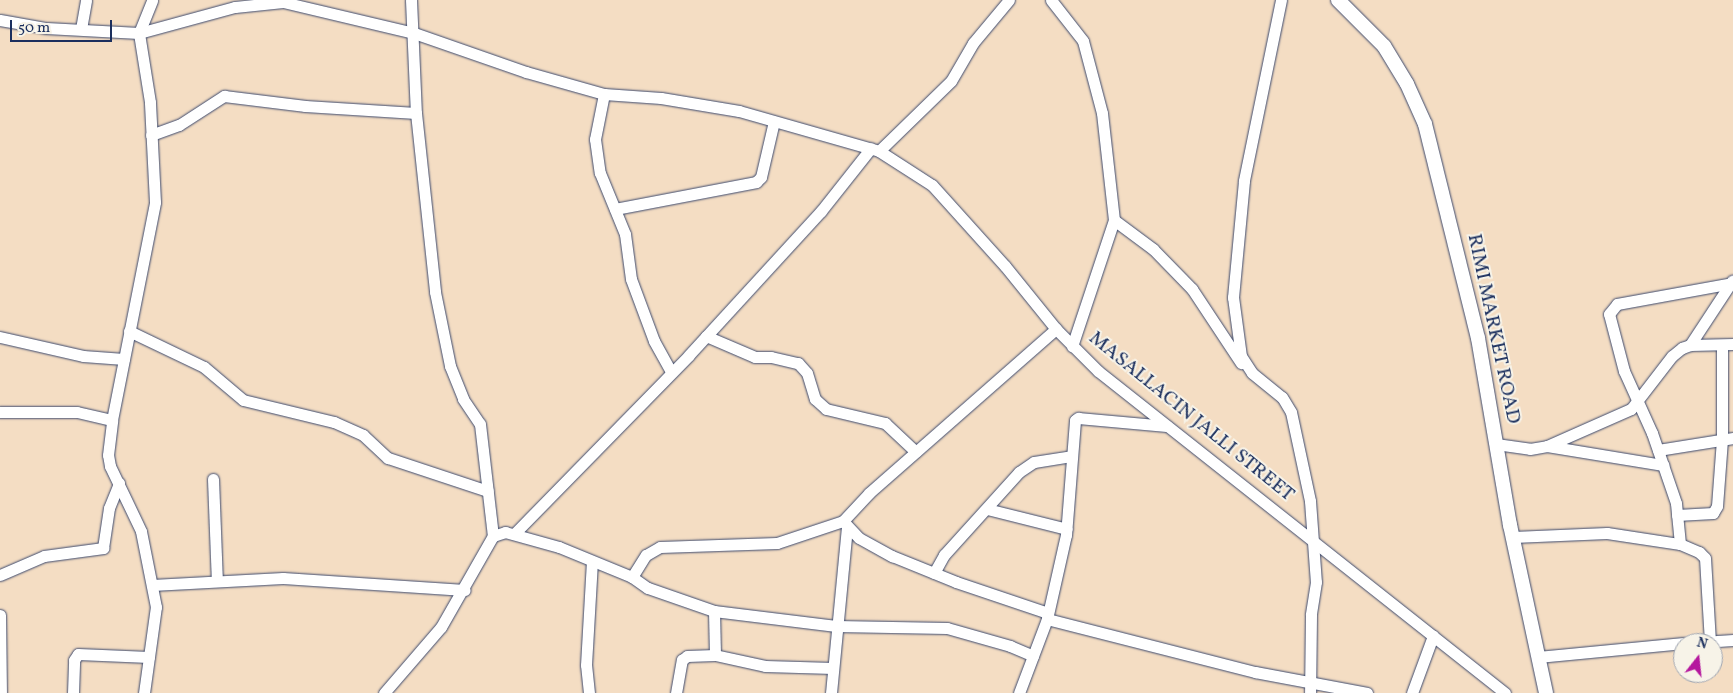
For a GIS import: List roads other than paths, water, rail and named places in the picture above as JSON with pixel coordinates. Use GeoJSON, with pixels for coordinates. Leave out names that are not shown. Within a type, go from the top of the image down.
{"type":"FeatureCollection","features":[{"type":"Feature","properties":{"kind":"street"},"geometry":{"type":"LineString","coordinates":[[81,29],[86,0]]}},
{"type":"Feature","properties":{"kind":"street"},"geometry":{"type":"LineString","coordinates":[[144,693],[155,627],[152,584],[142,531],[109,460],[112,420],[155,202],[151,135],[139,33],[152,0]]}},
{"type":"Feature","properties":{"kind":"street"},"geometry":{"type":"LineString","coordinates":[[384,693],[422,652],[464,590],[494,536],[480,424],[464,398],[446,353],[435,292],[416,113],[414,33],[411,0]]}},
{"type":"Feature","properties":{"kind":"street"},"geometry":{"type":"LineString","coordinates":[[514,534],[706,336],[875,150],[951,81],[973,43],[1009,0]]}},
{"type":"Feature","properties":{"kind":"street"},"geometry":{"type":"LineString","coordinates":[[1252,373],[1241,356],[1238,343],[1233,297],[1236,244],[1244,181],[1281,0]]}},
{"type":"Feature","properties":{"kind":"street","name":"RIMI MARKET ROAD"},"geometry":{"type":"LineString","coordinates":[[1338,0],[1384,46],[1407,84],[1425,124],[1478,338],[1512,537],[1546,693]]}},
{"type":"Feature","properties":{"kind":"street","name":"MASALLACIN JALLI STREET"},"geometry":{"type":"LineString","coordinates":[[0,20],[46,28],[139,33],[211,12],[268,1],[303,5],[414,33],[526,72],[604,94],[661,98],[739,111],[875,150],[932,185],[1005,266],[1056,329],[1098,371],[1505,693]]}},
{"type":"Feature","properties":{"kind":"street"},"geometry":{"type":"LineString","coordinates":[[1054,2],[1083,41],[1102,113],[1114,220],[1072,346]]}},
{"type":"Feature","properties":{"kind":"street"},"geometry":{"type":"LineString","coordinates":[[604,94],[595,140],[596,159],[625,234],[631,279],[654,341],[671,372]]}},
{"type":"Feature","properties":{"kind":"street"},"geometry":{"type":"LineString","coordinates":[[151,135],[179,125],[224,96],[305,106],[416,113]]}},
{"type":"Feature","properties":{"kind":"street"},"geometry":{"type":"LineString","coordinates":[[615,209],[756,182],[760,177],[774,121]]}},
{"type":"Feature","properties":{"kind":"street"},"geometry":{"type":"LineString","coordinates":[[1114,220],[1154,249],[1192,289],[1225,343],[1252,373],[1282,397],[1291,412],[1310,501],[1314,540],[1316,582],[1311,615],[1310,693]]}},
{"type":"Feature","properties":{"kind":"street"},"geometry":{"type":"LineString","coordinates":[[1496,444],[1530,449],[1547,446],[1622,415],[1638,402],[1672,356],[1690,345],[1732,282]]}},
{"type":"Feature","properties":{"kind":"street"},"geometry":{"type":"LineString","coordinates":[[1680,544],[1677,515],[1663,465],[1624,371],[1609,314],[1612,306],[1732,282]]}},
{"type":"Feature","properties":{"kind":"street"},"geometry":{"type":"LineString","coordinates":[[831,693],[845,525],[869,493],[1056,329]]}},
{"type":"Feature","properties":{"kind":"street"},"geometry":{"type":"LineString","coordinates":[[129,331],[204,366],[243,400],[334,422],[363,435],[388,458],[488,491]]}},
{"type":"Feature","properties":{"kind":"street"},"geometry":{"type":"LineString","coordinates":[[706,336],[755,357],[771,357],[798,363],[807,373],[815,399],[826,409],[885,423],[916,452]]}},
{"type":"Feature","properties":{"kind":"street"},"geometry":{"type":"LineString","coordinates":[[0,337],[84,356],[124,359]]}},
{"type":"Feature","properties":{"kind":"street"},"geometry":{"type":"LineString","coordinates":[[1677,515],[1716,511],[1727,438],[1728,344],[1690,345]]}},
{"type":"Feature","properties":{"kind":"street"},"geometry":{"type":"LineString","coordinates":[[0,412],[58,410],[112,420]]}},
{"type":"Feature","properties":{"kind":"street"},"geometry":{"type":"LineString","coordinates":[[1019,693],[1047,616],[1067,529],[1070,456],[1075,420],[1078,418],[1167,426]]}},
{"type":"Feature","properties":{"kind":"street"},"geometry":{"type":"LineString","coordinates":[[1658,450],[1727,438]]}},
{"type":"Feature","properties":{"kind":"street"},"geometry":{"type":"LineString","coordinates":[[1547,446],[1663,465]]}},
{"type":"Feature","properties":{"kind":"street"},"geometry":{"type":"LineString","coordinates":[[934,573],[944,555],[1019,472],[1034,462],[1070,456]]}},
{"type":"Feature","properties":{"kind":"street"},"geometry":{"type":"LineString","coordinates":[[213,479],[217,581]]}},
{"type":"Feature","properties":{"kind":"street"},"geometry":{"type":"LineString","coordinates":[[0,575],[44,556],[104,548],[109,508],[119,483]]}},
{"type":"Feature","properties":{"kind":"street"},"geometry":{"type":"LineString","coordinates":[[987,509],[1067,529]]}},
{"type":"Feature","properties":{"kind":"street"},"geometry":{"type":"LineString","coordinates":[[845,525],[870,545],[934,573],[1047,616],[1255,672],[1309,680],[1367,693]]}},
{"type":"Feature","properties":{"kind":"street"},"geometry":{"type":"LineString","coordinates":[[632,577],[646,555],[660,547],[777,543],[845,525]]}},
{"type":"Feature","properties":{"kind":"street"},"geometry":{"type":"LineString","coordinates":[[494,536],[505,532],[559,546],[632,577],[648,588],[714,611],[836,626],[947,628],[1010,646],[1033,656]]}},
{"type":"Feature","properties":{"kind":"street"},"geometry":{"type":"LineString","coordinates":[[1512,537],[1607,533],[1680,544],[1700,552],[1705,558],[1710,633]]}},
{"type":"Feature","properties":{"kind":"street"},"geometry":{"type":"LineString","coordinates":[[590,693],[586,665],[592,561]]}},
{"type":"Feature","properties":{"kind":"street"},"geometry":{"type":"LineString","coordinates":[[152,584],[283,578],[464,590]]}},
{"type":"Feature","properties":{"kind":"street"},"geometry":{"type":"LineString","coordinates":[[714,611],[716,655]]}},
{"type":"Feature","properties":{"kind":"street"},"geometry":{"type":"LineString","coordinates":[[0,615],[1,693]]}},
{"type":"Feature","properties":{"kind":"street"},"geometry":{"type":"LineString","coordinates":[[1412,693],[1433,636]]}},
{"type":"Feature","properties":{"kind":"street"},"geometry":{"type":"LineString","coordinates":[[1538,657],[1673,644]]}},
{"type":"Feature","properties":{"kind":"street"},"geometry":{"type":"LineString","coordinates":[[73,693],[74,660],[78,654],[149,657]]}},
{"type":"Feature","properties":{"kind":"street"},"geometry":{"type":"LineString","coordinates":[[676,693],[684,658],[716,655],[765,666],[833,668]]}}]}
